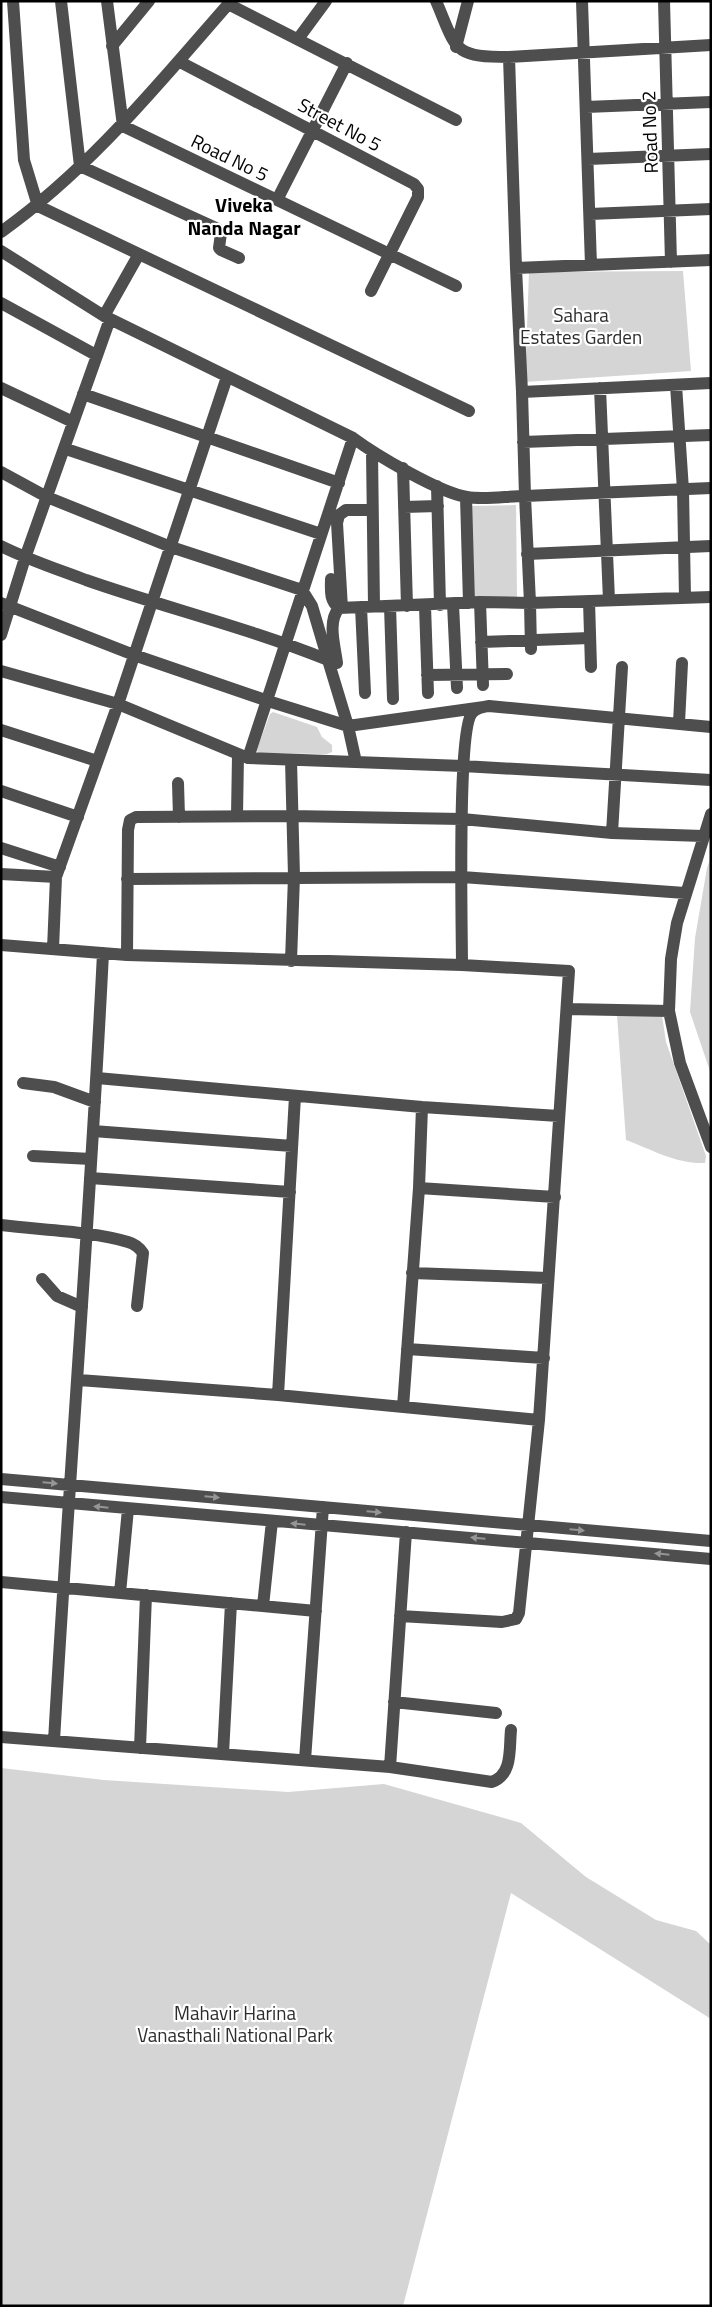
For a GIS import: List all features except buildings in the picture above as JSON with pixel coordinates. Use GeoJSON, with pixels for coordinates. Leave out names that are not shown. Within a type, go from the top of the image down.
{"type":"FeatureCollection","features":[{"type":"Feature","properties":{"kind":"street"},"geometry":{"type":"LineString","coordinates":[[13,1],[24,160],[38,206],[469,411]]}},
{"type":"Feature","properties":{"kind":"street"},"geometry":{"type":"LineString","coordinates":[[61,1],[80,166]]}},
{"type":"Feature","properties":{"kind":"street"},"geometry":{"type":"LineString","coordinates":[[107,1],[123,126]]}},
{"type":"Feature","properties":{"kind":"street"},"geometry":{"type":"LineString","coordinates":[[112,46],[149,1]]}},
{"type":"Feature","properties":{"kind":"street"},"geometry":{"type":"LineString","coordinates":[[298,39],[326,1]]}},
{"type":"Feature","properties":{"kind":"street"},"geometry":{"type":"LineString","coordinates":[[436,1],[456,47],[464,52],[480,57],[584,54],[711,45]]}},
{"type":"Feature","properties":{"kind":"street"},"geometry":{"type":"LineString","coordinates":[[456,47],[468,1]]}},
{"type":"Feature","properties":{"kind":"street"},"geometry":{"type":"LineString","coordinates":[[582,1],[591,265]]}},
{"type":"Feature","properties":{"kind":"street","name":"Road No 2"},"geometry":{"type":"LineString","coordinates":[[664,1],[671,262]]}},
{"type":"Feature","properties":{"kind":"street"},"geometry":{"type":"LineString","coordinates":[[1,232],[38,206],[123,126],[230,3],[456,120]]}},
{"type":"Feature","properties":{"kind":"street"},"geometry":{"type":"LineString","coordinates":[[509,57],[531,644]]}},
{"type":"Feature","properties":{"kind":"street","name":"Street No 5"},"geometry":{"type":"LineString","coordinates":[[180,62],[414,184],[418,190],[418,197],[390,254]]}},
{"type":"Feature","properties":{"kind":"street"},"geometry":{"type":"LineString","coordinates":[[277,200],[347,63]]}},
{"type":"Feature","properties":{"kind":"street"},"geometry":{"type":"LineString","coordinates":[[586,107],[711,102]]}},
{"type":"Feature","properties":{"kind":"street","name":"Road No 5"},"geometry":{"type":"LineString","coordinates":[[123,126],[456,286]]}},
{"type":"Feature","properties":{"kind":"street"},"geometry":{"type":"LineString","coordinates":[[588,159],[711,154]]}},
{"type":"Feature","properties":{"kind":"street"},"geometry":{"type":"LineString","coordinates":[[80,166],[218,230],[221,233],[219,248],[239,258]]}},
{"type":"Feature","properties":{"kind":"street"},"geometry":{"type":"LineString","coordinates":[[590,214],[711,209]]}},
{"type":"Feature","properties":{"kind":"street"},"geometry":{"type":"LineString","coordinates":[[1,251],[107,318],[353,438],[372,452],[437,486],[466,497],[606,494],[711,488]]}},
{"type":"Feature","properties":{"kind":"street"},"geometry":{"type":"LineString","coordinates":[[1,635],[6,604],[26,558],[66,449],[107,318],[139,254]]}},
{"type":"Feature","properties":{"kind":"street"},"geometry":{"type":"LineString","coordinates":[[371,291],[390,254]]}},
{"type":"Feature","properties":{"kind":"street"},"geometry":{"type":"LineString","coordinates":[[516,268],[711,260]]}},
{"type":"Feature","properties":{"kind":"street"},"geometry":{"type":"LineString","coordinates":[[1,303],[96,355]]}},
{"type":"Feature","properties":{"kind":"street"},"geometry":{"type":"LineString","coordinates":[[53,949],[58,872],[118,704],[227,377]]}},
{"type":"Feature","properties":{"kind":"street"},"geometry":{"type":"LineString","coordinates":[[522,392],[711,384]]}},
{"type":"Feature","properties":{"kind":"street"},"geometry":{"type":"LineString","coordinates":[[676,385],[683,490],[685,598]]}},
{"type":"Feature","properties":{"kind":"street"},"geometry":{"type":"LineString","coordinates":[[1,388],[73,422]]}},
{"type":"Feature","properties":{"kind":"street"},"geometry":{"type":"LineString","coordinates":[[600,388],[609,600]]}},
{"type":"Feature","properties":{"kind":"street"},"geometry":{"type":"LineString","coordinates":[[83,394],[207,439],[339,483]]}},
{"type":"Feature","properties":{"kind":"street"},"geometry":{"type":"LineString","coordinates":[[523,442],[711,435]]}},
{"type":"Feature","properties":{"kind":"street"},"geometry":{"type":"LineString","coordinates":[[237,816],[243,756],[268,701],[302,590],[353,438]]}},
{"type":"Feature","properties":{"kind":"street"},"geometry":{"type":"LineString","coordinates":[[66,449],[321,534]]}},
{"type":"Feature","properties":{"kind":"street"},"geometry":{"type":"LineString","coordinates":[[365,693],[372,510],[372,452]]}},
{"type":"Feature","properties":{"kind":"street"},"geometry":{"type":"LineString","coordinates":[[403,468],[407,606]]}},
{"type":"Feature","properties":{"kind":"street"},"geometry":{"type":"LineString","coordinates":[[1,472],[47,497],[171,547],[302,590],[312,606],[333,661],[356,762]]}},
{"type":"Feature","properties":{"kind":"street"},"geometry":{"type":"LineString","coordinates":[[437,486],[446,605],[456,675],[456,688]]}},
{"type":"Feature","properties":{"kind":"street"},"geometry":{"type":"LineString","coordinates":[[466,497],[475,603],[481,642],[482,680]]}},
{"type":"Feature","properties":{"kind":"street"},"geometry":{"type":"LineString","coordinates":[[404,507],[438,506]]}},
{"type":"Feature","properties":{"kind":"street"},"geometry":{"type":"LineString","coordinates":[[340,608],[337,523],[339,515],[346,510],[372,510]]}},
{"type":"Feature","properties":{"kind":"street"},"geometry":{"type":"LineString","coordinates":[[1,546],[26,558],[152,603],[287,643],[333,661]]}},
{"type":"Feature","properties":{"kind":"street"},"geometry":{"type":"LineString","coordinates":[[527,554],[711,546]]}},
{"type":"Feature","properties":{"kind":"street"},"geometry":{"type":"LineString","coordinates":[[331,578],[331,596],[334,604],[340,608]]}},
{"type":"Feature","properties":{"kind":"street"},"geometry":{"type":"LineString","coordinates":[[333,661],[334,613],[340,608],[711,597]]}},
{"type":"Feature","properties":{"kind":"street"},"geometry":{"type":"LineString","coordinates":[[589,601],[591,667]]}},
{"type":"Feature","properties":{"kind":"street"},"geometry":{"type":"LineString","coordinates":[[6,604],[134,655],[348,726],[484,707],[619,717],[711,727]]}},
{"type":"Feature","properties":{"kind":"street"},"geometry":{"type":"LineString","coordinates":[[390,606],[393,699]]}},
{"type":"Feature","properties":{"kind":"street"},"geometry":{"type":"LineString","coordinates":[[425,606],[428,693]]}},
{"type":"Feature","properties":{"kind":"street"},"geometry":{"type":"LineString","coordinates":[[481,642],[531,644],[590,638]]}},
{"type":"Feature","properties":{"kind":"street"},"geometry":{"type":"LineString","coordinates":[[679,723],[682,663]]}},
{"type":"Feature","properties":{"kind":"street"},"geometry":{"type":"LineString","coordinates":[[612,833],[622,667]]}},
{"type":"Feature","properties":{"kind":"street"},"geometry":{"type":"LineString","coordinates":[[1,671],[118,704],[243,756],[291,760],[463,766],[711,780]]}},
{"type":"Feature","properties":{"kind":"street"},"geometry":{"type":"LineString","coordinates":[[427,676],[456,675],[482,680],[507,674]]}},
{"type":"Feature","properties":{"kind":"street"},"geometry":{"type":"LineString","coordinates":[[462,965],[463,766],[468,721],[471,713],[478,708],[484,707]]}},
{"type":"Feature","properties":{"kind":"street"},"geometry":{"type":"LineString","coordinates":[[1,730],[97,761]]}},
{"type":"Feature","properties":{"kind":"street"},"geometry":{"type":"LineString","coordinates":[[291,760],[294,876],[292,961]]}},
{"type":"Feature","properties":{"kind":"street"},"geometry":{"type":"LineString","coordinates":[[178,783],[179,816]]}},
{"type":"Feature","properties":{"kind":"street"},"geometry":{"type":"LineString","coordinates":[[1,791],[78,816]]}},
{"type":"Feature","properties":{"kind":"street"},"geometry":{"type":"LineString","coordinates":[[711,814],[676,923],[671,959],[669,1011],[680,1063],[711,1146]]}},
{"type":"Feature","properties":{"kind":"street"},"geometry":{"type":"LineString","coordinates":[[127,955],[127,879],[130,820],[136,817],[291,816],[462,820],[612,833],[703,836]]}},
{"type":"Feature","properties":{"kind":"street"},"geometry":{"type":"LineString","coordinates":[[1,848],[58,872]]}},
{"type":"Feature","properties":{"kind":"street"},"geometry":{"type":"LineString","coordinates":[[1,874],[58,872]]}},
{"type":"Feature","properties":{"kind":"street"},"geometry":{"type":"LineString","coordinates":[[127,879],[294,876],[462,877],[685,894]]}},
{"type":"Feature","properties":{"kind":"street"},"geometry":{"type":"LineString","coordinates":[[1,946],[127,955],[462,965],[569,971],[544,1358],[519,1612],[516,1619],[502,1622],[400,1616]]}},
{"type":"Feature","properties":{"kind":"street"},"geometry":{"type":"LineString","coordinates":[[54,1741],[78,1380],[103,953]]}},
{"type":"Feature","properties":{"kind":"street"},"geometry":{"type":"LineString","coordinates":[[567,1009],[669,1011]]}},
{"type":"Feature","properties":{"kind":"street"},"geometry":{"type":"LineString","coordinates":[[96,1078],[422,1107],[559,1116]]}},
{"type":"Feature","properties":{"kind":"street"},"geometry":{"type":"LineString","coordinates":[[23,1083],[54,1087],[95,1102]]}},
{"type":"Feature","properties":{"kind":"street"},"geometry":{"type":"LineString","coordinates":[[278,1395],[295,1096]]}},
{"type":"Feature","properties":{"kind":"street"},"geometry":{"type":"LineString","coordinates":[[403,1407],[419,1188],[422,1107]]}},
{"type":"Feature","properties":{"kind":"street"},"geometry":{"type":"LineString","coordinates":[[93,1131],[292,1146]]}},
{"type":"Feature","properties":{"kind":"street"},"geometry":{"type":"LineString","coordinates":[[33,1156],[91,1159]]}},
{"type":"Feature","properties":{"kind":"street"},"geometry":{"type":"LineString","coordinates":[[90,1178],[290,1192]]}},
{"type":"Feature","properties":{"kind":"street"},"geometry":{"type":"LineString","coordinates":[[419,1188],[555,1197]]}},
{"type":"Feature","properties":{"kind":"street"},"geometry":{"type":"LineString","coordinates":[[1,1225],[86,1235],[129,1242],[138,1246],[143,1253],[137,1306]]}},
{"type":"Feature","properties":{"kind":"street"},"geometry":{"type":"LineString","coordinates":[[412,1273],[548,1278]]}},
{"type":"Feature","properties":{"kind":"street"},"geometry":{"type":"LineString","coordinates":[[42,1279],[57,1296],[82,1308]]}},
{"type":"Feature","properties":{"kind":"street"},"geometry":{"type":"LineString","coordinates":[[407,1349],[544,1358]]}},
{"type":"Feature","properties":{"kind":"street"},"geometry":{"type":"LineString","coordinates":[[78,1380],[278,1395],[539,1420]]}},
{"type":"Feature","properties":{"kind":"street"},"geometry":{"type":"LineString","coordinates":[[1,1479],[711,1541]]}},
{"type":"Feature","properties":{"kind":"street"},"geometry":{"type":"LineString","coordinates":[[1,1497],[711,1559]]}},
{"type":"Feature","properties":{"kind":"street"},"geometry":{"type":"LineString","coordinates":[[305,1760],[323,1507]]}},
{"type":"Feature","properties":{"kind":"street"},"geometry":{"type":"LineString","coordinates":[[120,1593],[128,1509]]}},
{"type":"Feature","properties":{"kind":"street"},"geometry":{"type":"LineString","coordinates":[[263,1606],[272,1521]]}},
{"type":"Feature","properties":{"kind":"street"},"geometry":{"type":"LineString","coordinates":[[390,1767],[406,1532]]}},
{"type":"Feature","properties":{"kind":"street"},"geometry":{"type":"LineString","coordinates":[[1,1582],[316,1610]]}},
{"type":"Feature","properties":{"kind":"street"},"geometry":{"type":"LineString","coordinates":[[140,1748],[146,1595]]}},
{"type":"Feature","properties":{"kind":"street"},"geometry":{"type":"LineString","coordinates":[[223,1754],[231,1603]]}},
{"type":"Feature","properties":{"kind":"street"},"geometry":{"type":"LineString","coordinates":[[394,1702],[496,1714]]}},
{"type":"Feature","properties":{"kind":"street"},"geometry":{"type":"LineString","coordinates":[[1,1737],[390,1767],[492,1782],[501,1779],[507,1771],[511,1730]]}},
{"type":"Feature","properties":{"kind":"green space","name":"Sahara Estates Garden"},"geometry":{"type":"Polygon","coordinates":[[[683,271],[691,371],[525,382],[529,272],[683,271]]]}},
{"type":"Feature","properties":{"kind":"green space"},"geometry":{"type":"Polygon","coordinates":[[[516,505],[517,598],[471,599],[469,506],[516,505]]]}},
{"type":"Feature","properties":{"kind":"green space"},"geometry":{"type":"Polygon","coordinates":[[[273,712],[317,727],[322,737],[332,745],[332,752],[327,754],[258,753],[257,749],[270,714],[273,712]]]}},
{"type":"Feature","properties":{"kind":"green space"},"geometry":{"type":"Polygon","coordinates":[[[711,857],[711,1074],[690,1012],[695,938],[707,868],[711,857]]]}},
{"type":"Feature","properties":{"kind":"green space"},"geometry":{"type":"Polygon","coordinates":[[[617,1015],[662,1015],[666,1042],[706,1156],[705,1163],[674,1159],[626,1140],[617,1015]]]}},
{"type":"Feature","properties":{"kind":"green space","name":"Mahavir Harina Vanasthali National Park"},"geometry":{"type":"Polygon","coordinates":[[[1,1768],[104,1780],[288,1792],[384,1784],[521,1823],[586,1877],[656,1920],[696,1931],[711,1945],[711,2019],[511,1893],[403,2306],[1,2306],[1,1768]]]}},
{"type":"Feature","properties":{"kind":"district","name":"Viveka Nanda Nagar"},"geometry":{"type":"Point","coordinates":[244,216]}}]}
